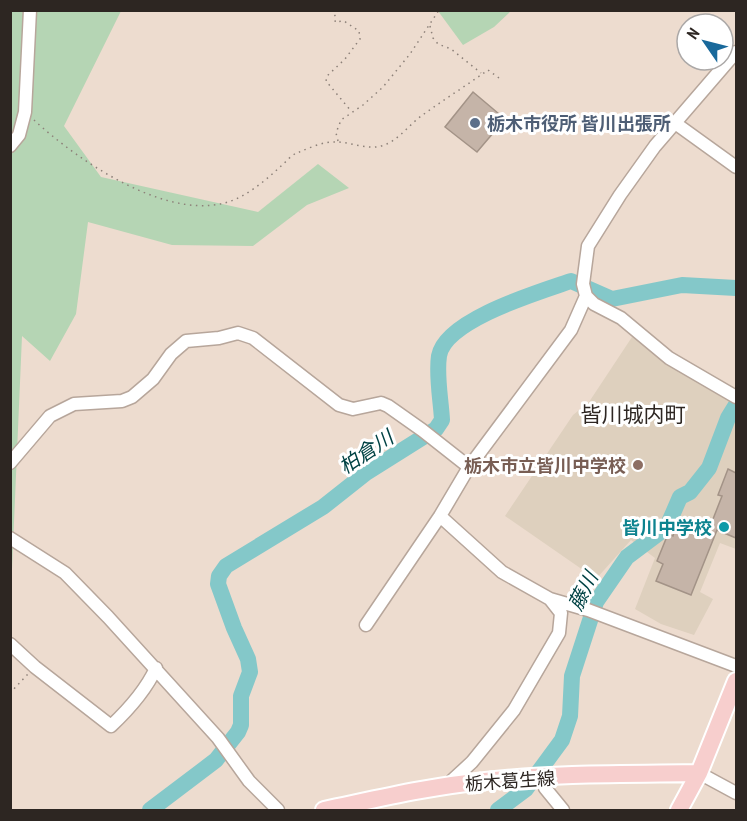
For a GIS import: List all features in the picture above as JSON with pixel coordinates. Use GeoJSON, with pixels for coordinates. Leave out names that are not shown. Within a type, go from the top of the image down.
{"type":"FeatureCollection","features":[{"type":"Feature","properties":{"kind":"main road"},"geometry":{"type":"LineString","coordinates":[[679,810],[699,773],[736,681]]}},
{"type":"Feature","properties":{"kind":"main road","name":"栃木葛生線"},"geometry":{"type":"LineString","coordinates":[[324,810],[446,786],[537,778],[699,773]]}},
{"type":"Feature","properties":{"kind":"street"},"geometry":{"type":"LineString","coordinates":[[10,146],[19,135],[25,112],[30,10]]}},
{"type":"Feature","properties":{"kind":"street"},"geometry":{"type":"LineString","coordinates":[[736,52],[655,146],[588,246],[583,284],[586,296],[594,304],[621,318],[669,358],[736,398]]}},
{"type":"Feature","properties":{"kind":"street"},"geometry":{"type":"LineString","coordinates":[[675,123],[736,167]]}},
{"type":"Feature","properties":{"kind":"street"},"geometry":{"type":"LineString","coordinates":[[366,625],[440,516],[469,467],[571,330],[586,296]]}},
{"type":"Feature","properties":{"kind":"street"},"geometry":{"type":"LineString","coordinates":[[10,463],[50,416],[67,406],[122,401],[132,397],[153,379],[171,354],[186,341],[219,338],[238,333],[253,338],[339,405],[353,409],[381,403],[433,438],[469,467]]}},
{"type":"Feature","properties":{"kind":"street"},"geometry":{"type":"LineString","coordinates":[[440,516],[502,572],[550,599],[592,612],[736,666]]}},
{"type":"Feature","properties":{"kind":"street"},"geometry":{"type":"LineString","coordinates":[[10,538],[65,573],[156,668],[218,738],[249,781],[278,810]]}},
{"type":"Feature","properties":{"kind":"street"},"geometry":{"type":"LineString","coordinates":[[446,786],[472,762],[514,710],[546,659],[559,633],[561,613],[550,599]]}},
{"type":"Feature","properties":{"kind":"street"},"geometry":{"type":"LineString","coordinates":[[10,644],[35,667],[111,726],[128,710],[152,678],[156,668]]}},
{"type":"Feature","properties":{"kind":"street"},"geometry":{"type":"LineString","coordinates":[[699,773],[736,793]]}},
{"type":"Feature","properties":{"kind":"street"},"geometry":{"type":"LineString","coordinates":[[537,778],[563,810]]}},
{"type":"Feature","properties":{"kind":"path"},"geometry":{"type":"LineString","coordinates":[[331,10],[336,17],[335,22],[345,21],[359,31],[360,39],[345,59],[327,76],[326,81],[351,112]]}},
{"type":"Feature","properties":{"kind":"path"},"geometry":{"type":"LineString","coordinates":[[339,142],[336,133],[341,120],[384,87],[439,10]]}},
{"type":"Feature","properties":{"kind":"path"},"geometry":{"type":"LineString","coordinates":[[430,24],[433,38],[438,44],[451,49],[482,74]]}},
{"type":"Feature","properties":{"kind":"path"},"geometry":{"type":"LineString","coordinates":[[25,112],[45,130],[113,177],[158,198],[191,204],[222,204],[257,186],[295,153],[330,142],[379,147],[391,143],[423,114],[488,70],[499,78]]}},
{"type":"Feature","properties":{"kind":"path"},"geometry":{"type":"LineString","coordinates":[[10,693],[35,667]]}},
{"type":"Feature","properties":{"kind":"shaded area","name":"栃木市立皆川中学校"},"geometry":{"type":"Polygon","coordinates":[[[634,334],[736,398],[736,549],[720,543],[700,592],[713,599],[694,635],[661,624],[635,609],[655,558],[631,540],[596,579],[505,516],[573,415],[589,402],[634,334]]]}},
{"type":"Feature","properties":{"kind":"green space"},"geometry":{"type":"Polygon","coordinates":[[[11,11],[121,11],[64,126],[101,177],[258,212],[318,164],[349,188],[307,205],[253,246],[172,245],[88,222],[76,314],[50,361],[22,336],[11,592],[11,11]]]}},
{"type":"Feature","properties":{"kind":"green space"},"geometry":{"type":"Polygon","coordinates":[[[438,11],[511,11],[494,27],[463,45],[438,11]]]}},
{"type":"Feature","properties":{"kind":"building","name":"栃木市役所 皆川出張所"},"geometry":{"type":"Polygon","coordinates":[[[473,92],[505,119],[477,152],[445,127],[473,92]]]}},
{"type":"Feature","properties":{"kind":"building","name":"皆川中学校"},"geometry":{"type":"Polygon","coordinates":[[[728,469],[736,473],[736,538],[717,530],[691,595],[656,581],[663,564],[657,561],[668,534],[673,536],[674,532],[681,535],[684,528],[706,537],[722,496],[718,495],[728,469]]]}},
{"type":"Feature","properties":{"kind":"waterway","name":"柏倉川"},"geometry":{"type":"LineString","coordinates":[[150,810],[216,760],[241,725],[241,696],[250,672],[248,659],[218,584],[219,576],[226,566],[323,507],[366,473],[436,429],[442,420],[438,380],[439,356],[445,343],[458,331],[495,309],[571,281],[612,299],[682,285],[736,288]]}},
{"type":"Feature","properties":{"kind":"waterway","name":"藤川"},"geometry":{"type":"LineString","coordinates":[[498,810],[526,789],[562,740],[570,716],[572,676],[596,602],[627,557],[667,527],[680,497],[690,492],[709,468],[728,418],[736,405]]}},
{"type":"Feature","properties":{"kind":"place","name":"栃木市役所 皆川出張所"},"geometry":{"type":"Point","coordinates":[475,123]}},
{"type":"Feature","properties":{"kind":"place","name":"栃木市立皆川中学校"},"geometry":{"type":"Point","coordinates":[638,465]}},
{"type":"Feature","properties":{"kind":"place","name":"皆川中学校"},"geometry":{"type":"Point","coordinates":[724,527]}},
{"type":"Feature","properties":{"kind":"district","name":"皆川城内町"},"geometry":{"type":"Point","coordinates":[633,414]}}]}
